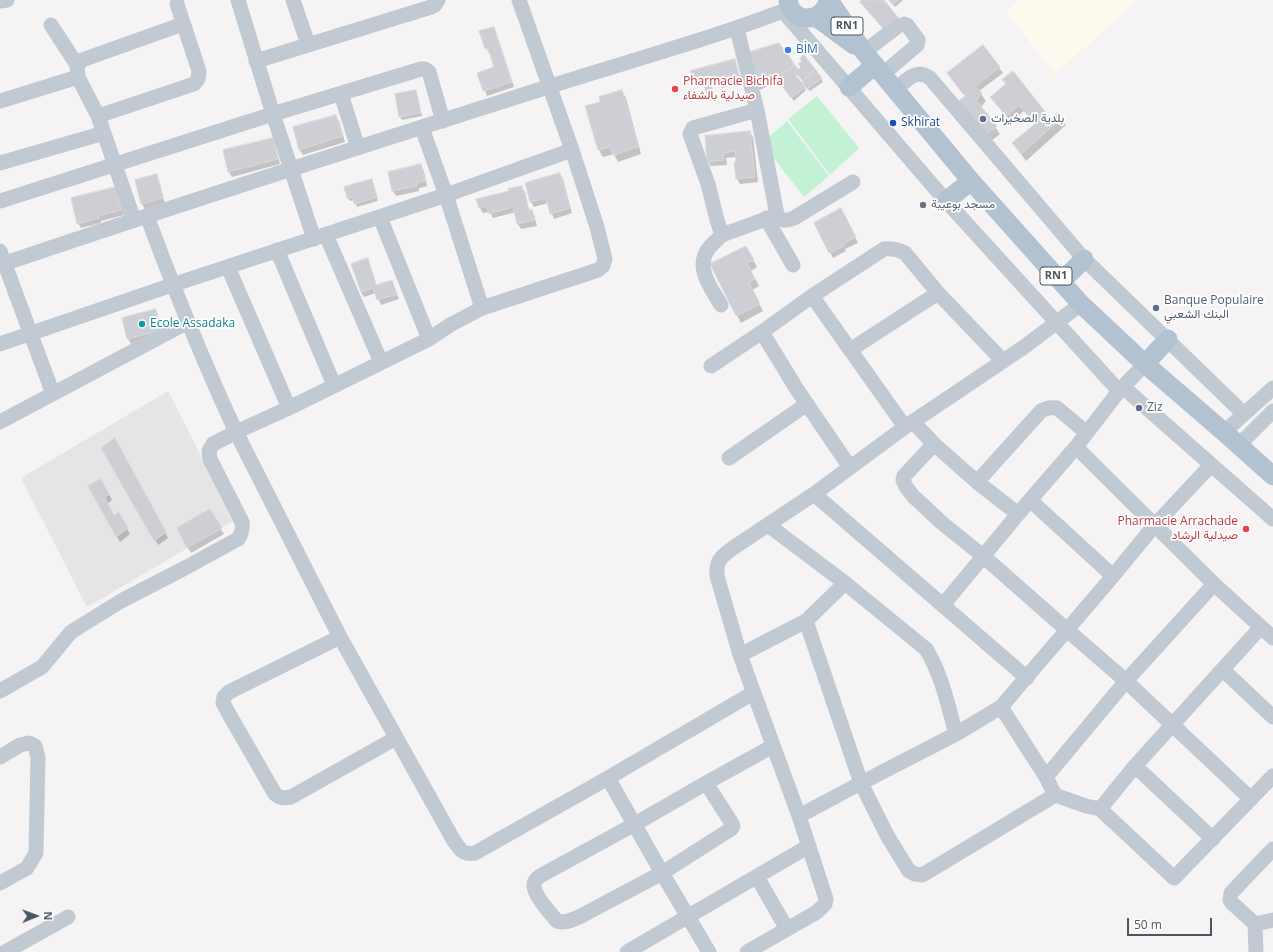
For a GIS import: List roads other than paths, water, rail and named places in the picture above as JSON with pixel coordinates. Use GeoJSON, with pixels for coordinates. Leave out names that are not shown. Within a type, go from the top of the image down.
{"type":"FeatureCollection","features":[{"type":"Feature","properties":{"kind":"main road","name":"RN1"},"geometry":{"type":"LineString","coordinates":[[787,6],[799,16],[810,18],[816,17],[825,10],[829,0]]}},
{"type":"Feature","properties":{"kind":"main road","name":"RN1"},"geometry":{"type":"LineString","coordinates":[[829,0],[874,64],[972,181],[1081,304],[1145,364],[1273,476]]}},
{"type":"Feature","properties":{"kind":"main road","name":"RN1"},"geometry":{"type":"LineString","coordinates":[[816,17],[874,64]]}},
{"type":"Feature","properties":{"kind":"main road"},"geometry":{"type":"LineString","coordinates":[[849,87],[874,64]]}},
{"type":"Feature","properties":{"kind":"main road"},"geometry":{"type":"LineString","coordinates":[[946,201],[972,181]]}},
{"type":"Feature","properties":{"kind":"main road"},"geometry":{"type":"LineString","coordinates":[[1061,282],[1084,259]]}},
{"type":"Feature","properties":{"kind":"main road"},"geometry":{"type":"LineString","coordinates":[[1145,364],[1168,339]]}},
{"type":"Feature","properties":{"kind":"street"},"geometry":{"type":"LineString","coordinates":[[0,1],[7,0]]}},
{"type":"Feature","properties":{"kind":"street"},"geometry":{"type":"LineString","coordinates":[[238,0],[291,169],[320,237],[381,362]]}},
{"type":"Feature","properties":{"kind":"street"},"geometry":{"type":"LineString","coordinates":[[293,0],[308,44]]}},
{"type":"Feature","properties":{"kind":"street"},"geometry":{"type":"LineString","coordinates":[[256,61],[430,7],[435,5],[438,0]]}},
{"type":"Feature","properties":{"kind":"street"},"geometry":{"type":"LineString","coordinates":[[0,691],[42,667],[71,632],[121,601],[184,569],[238,539],[242,534],[242,522],[210,459],[209,451],[213,444],[429,339],[450,325],[482,308],[598,270],[605,263],[597,227],[572,150],[519,0]]}},
{"type":"Feature","properties":{"kind":"street"},"geometry":{"type":"LineString","coordinates":[[98,116],[194,84],[198,79],[200,70],[177,4]]}},
{"type":"Feature","properties":{"kind":"street"},"geometry":{"type":"LineString","coordinates":[[53,394],[2,259],[140,218],[549,87],[737,29],[787,6],[849,87],[946,201],[1057,323],[1121,389],[1158,416],[1273,519]]}},
{"type":"Feature","properties":{"kind":"street"},"geometry":{"type":"LineString","coordinates":[[51,24],[77,71],[98,116],[115,165],[172,285],[236,432],[340,637],[454,841],[462,852],[469,854],[475,853],[608,778],[753,693]]}},
{"type":"Feature","properties":{"kind":"street"},"geometry":{"type":"LineString","coordinates":[[0,100],[77,71],[82,60],[183,24]]}},
{"type":"Feature","properties":{"kind":"street"},"geometry":{"type":"LineString","coordinates":[[737,29],[757,110],[771,217],[793,265]]}},
{"type":"Feature","properties":{"kind":"street"},"geometry":{"type":"LineString","coordinates":[[0,201],[273,114],[425,69],[429,72],[444,121]]}},
{"type":"Feature","properties":{"kind":"street"},"geometry":{"type":"LineString","coordinates":[[896,89],[913,75],[920,73],[926,74],[1084,259],[1244,414]]}},
{"type":"Feature","properties":{"kind":"street"},"geometry":{"type":"LineString","coordinates":[[341,94],[358,148]]}},
{"type":"Feature","properties":{"kind":"street"},"geometry":{"type":"LineString","coordinates":[[722,235],[708,184],[690,131],[693,128],[757,110]]}},
{"type":"Feature","properties":{"kind":"street"},"geometry":{"type":"LineString","coordinates":[[422,128],[446,196],[482,308]]}},
{"type":"Feature","properties":{"kind":"street"},"geometry":{"type":"LineString","coordinates":[[0,163],[104,133]]}},
{"type":"Feature","properties":{"kind":"street"},"geometry":{"type":"LineString","coordinates":[[0,344],[277,250],[446,196],[572,150]]}},
{"type":"Feature","properties":{"kind":"street"},"geometry":{"type":"LineString","coordinates":[[721,304],[708,284],[703,266],[704,258],[709,248],[722,235],[771,217],[786,221],[794,218],[853,182]]}},
{"type":"Feature","properties":{"kind":"street"},"geometry":{"type":"LineString","coordinates":[[380,217],[429,339]]}},
{"type":"Feature","properties":{"kind":"street"},"geometry":{"type":"LineString","coordinates":[[711,366],[812,296],[884,249],[892,248],[899,249],[905,253],[938,293],[1003,361]]}},
{"type":"Feature","properties":{"kind":"street"},"geometry":{"type":"LineString","coordinates":[[277,250],[334,385]]}},
{"type":"Feature","properties":{"kind":"street"},"geometry":{"type":"LineString","coordinates":[[228,267],[289,408]]}},
{"type":"Feature","properties":{"kind":"street"},"geometry":{"type":"LineString","coordinates":[[850,350],[938,293]]}},
{"type":"Feature","properties":{"kind":"street"},"geometry":{"type":"LineString","coordinates":[[812,296],[850,350],[909,425],[1018,514]]}},
{"type":"Feature","properties":{"kind":"street"},"geometry":{"type":"LineString","coordinates":[[747,952],[817,912],[825,904],[826,899],[810,846],[740,655],[717,576],[717,563],[721,557],[733,548],[814,494],[849,466],[1003,361],[1081,304]]}},
{"type":"Feature","properties":{"kind":"street"},"geometry":{"type":"LineString","coordinates":[[0,422],[188,322]]}},
{"type":"Feature","properties":{"kind":"street"},"geometry":{"type":"LineString","coordinates":[[762,332],[807,404],[849,466]]}},
{"type":"Feature","properties":{"kind":"street"},"geometry":{"type":"LineString","coordinates":[[943,605],[1018,514],[1076,447],[1121,389],[1145,364]]}},
{"type":"Feature","properties":{"kind":"street"},"geometry":{"type":"LineString","coordinates":[[1224,432],[1273,388]]}},
{"type":"Feature","properties":{"kind":"street"},"geometry":{"type":"LineString","coordinates":[[729,458],[807,404]]}},
{"type":"Feature","properties":{"kind":"street"},"geometry":{"type":"LineString","coordinates":[[978,482],[1041,411],[1046,408],[1057,408],[1087,433]]}},
{"type":"Feature","properties":{"kind":"street"},"geometry":{"type":"LineString","coordinates":[[1239,445],[1273,411]]}},
{"type":"Feature","properties":{"kind":"street"},"geometry":{"type":"LineString","coordinates":[[934,444],[904,476],[903,480],[906,487],[913,496],[942,523],[984,556],[1126,681],[1251,800]]}},
{"type":"Feature","properties":{"kind":"street"},"geometry":{"type":"LineString","coordinates":[[1076,447],[1154,526],[1273,638]]}},
{"type":"Feature","properties":{"kind":"street"},"geometry":{"type":"LineString","coordinates":[[799,816],[956,734],[1001,707],[1154,526],[1211,465]]}},
{"type":"Feature","properties":{"kind":"street"},"geometry":{"type":"LineString","coordinates":[[814,494],[1027,678]]}},
{"type":"Feature","properties":{"kind":"street"},"geometry":{"type":"LineString","coordinates":[[1030,500],[1113,576]]}},
{"type":"Feature","properties":{"kind":"street"},"geometry":{"type":"LineString","coordinates":[[768,524],[845,583],[926,650],[932,659],[940,679],[956,734]]}},
{"type":"Feature","properties":{"kind":"street"},"geometry":{"type":"LineString","coordinates":[[740,655],[806,621],[845,583]]}},
{"type":"Feature","properties":{"kind":"street"},"geometry":{"type":"LineString","coordinates":[[1046,777],[1126,681],[1214,584]]}},
{"type":"Feature","properties":{"kind":"street"},"geometry":{"type":"LineString","coordinates":[[806,621],[861,783],[888,837],[909,871],[922,875],[1055,795]]}},
{"type":"Feature","properties":{"kind":"street"},"geometry":{"type":"LineString","coordinates":[[1100,809],[1135,766],[1261,627]]}},
{"type":"Feature","properties":{"kind":"street"},"geometry":{"type":"LineString","coordinates":[[340,637],[229,692],[224,697],[224,703],[229,714],[275,794],[279,798],[284,799],[291,797],[396,738]]}},
{"type":"Feature","properties":{"kind":"street"},"geometry":{"type":"LineString","coordinates":[[1223,670],[1273,717]]}},
{"type":"Feature","properties":{"kind":"street"},"geometry":{"type":"LineString","coordinates":[[1001,707],[1046,777],[1055,795],[1086,806],[1100,809],[1174,878],[1273,776]]}},
{"type":"Feature","properties":{"kind":"street"},"geometry":{"type":"LineString","coordinates":[[0,757],[20,746],[29,743],[35,746],[38,757],[36,853],[27,868],[0,883]]}},
{"type":"Feature","properties":{"kind":"street"},"geometry":{"type":"LineString","coordinates":[[706,783],[731,822],[733,826],[731,830],[662,873],[579,917],[568,922],[562,922],[557,921],[552,916],[535,891],[534,884],[536,879],[540,876],[635,824],[706,783],[773,746]]}},
{"type":"Feature","properties":{"kind":"street"},"geometry":{"type":"LineString","coordinates":[[1135,766],[1213,838]]}},
{"type":"Feature","properties":{"kind":"street"},"geometry":{"type":"LineString","coordinates":[[608,778],[709,952]]}},
{"type":"Feature","properties":{"kind":"street"},"geometry":{"type":"LineString","coordinates":[[627,952],[810,846]]}},
{"type":"Feature","properties":{"kind":"street"},"geometry":{"type":"LineString","coordinates":[[1256,952],[1255,924],[1230,900],[1231,893],[1272,853]]}},
{"type":"Feature","properties":{"kind":"street"},"geometry":{"type":"LineString","coordinates":[[757,877],[787,929]]}},
{"type":"Feature","properties":{"kind":"street"},"geometry":{"type":"LineString","coordinates":[[5,952],[68,918]]}},
{"type":"Feature","properties":{"kind":"street"},"geometry":{"type":"LineString","coordinates":[[1255,924],[1273,920]]}},
{"type":"Feature","properties":{"kind":"place","name":"BİM"},"geometry":{"type":"Point","coordinates":[788,50]}},
{"type":"Feature","properties":{"kind":"place","name":"Pharmacie Bichifa صيدلية بالشفاء"},"geometry":{"type":"Point","coordinates":[675,89]}},
{"type":"Feature","properties":{"kind":"place","name":"بلدية الصخيرات"},"geometry":{"type":"Point","coordinates":[983,119]}},
{"type":"Feature","properties":{"kind":"place","name":"Skhirat"},"geometry":{"type":"Point","coordinates":[893,123]}},
{"type":"Feature","properties":{"kind":"place","name":"مسجد بوعيبة"},"geometry":{"type":"Point","coordinates":[923,205]}},
{"type":"Feature","properties":{"kind":"place","name":"Banque Populaire البنك الشعبي"},"geometry":{"type":"Point","coordinates":[1156,308]}},
{"type":"Feature","properties":{"kind":"place","name":"Ecole Assadaka"},"geometry":{"type":"Point","coordinates":[142,324]}},
{"type":"Feature","properties":{"kind":"place","name":"Ziz"},"geometry":{"type":"Point","coordinates":[1139,408]}},
{"type":"Feature","properties":{"kind":"place","name":"Pharmacie Arrachade صيدلية الرشاد"},"geometry":{"type":"Point","coordinates":[1246,529]}}]}
